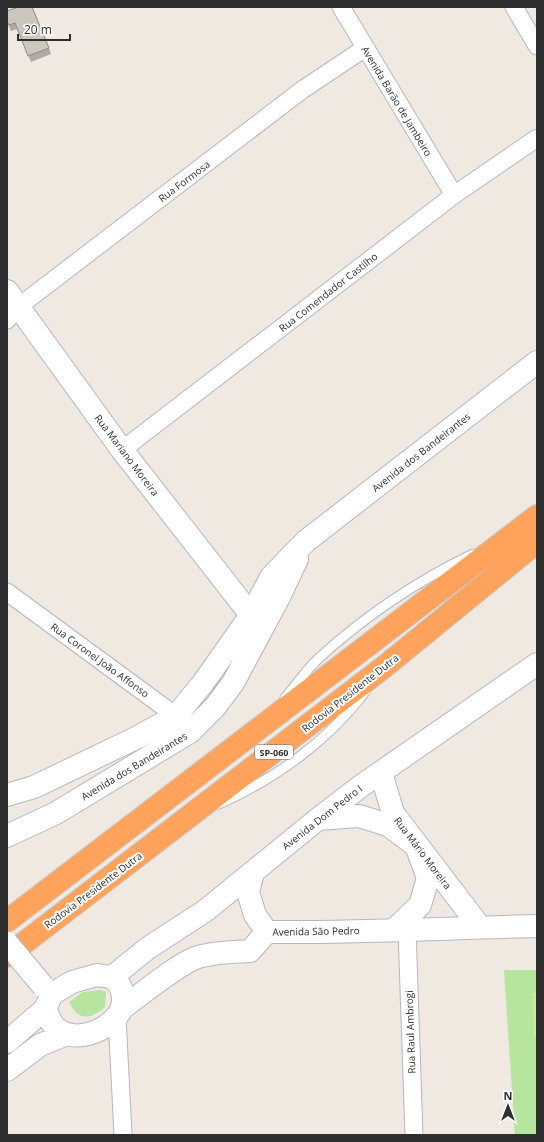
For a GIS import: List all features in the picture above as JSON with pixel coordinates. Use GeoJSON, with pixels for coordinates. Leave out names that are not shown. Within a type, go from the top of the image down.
{"type":"FeatureCollection","features":[{"type":"Feature","properties":{"kind":"highway","name":"SP-060"},"geometry":{"type":"LineString","coordinates":[[7,921],[537,516]]}},
{"type":"Feature","properties":{"kind":"highway","name":"Rodovia Presidente Dutra"},"geometry":{"type":"LineString","coordinates":[[7,956],[384,667],[537,542]]}},
{"type":"Feature","properties":{"kind":"main road","name":"Rua Mariano Moreira"},"geometry":{"type":"LineString","coordinates":[[11,306],[251,615]]}},
{"type":"Feature","properties":{"kind":"main road","name":"Avenida dos Bandeirantes"},"geometry":{"type":"LineString","coordinates":[[7,795],[34,787],[138,738],[183,724],[203,683],[251,615],[271,577],[306,541],[537,362]]}},
{"type":"Feature","properties":{"kind":"main road","name":"Avenida dos Bandeirantes"},"geometry":{"type":"LineString","coordinates":[[7,836],[56,813],[183,724],[215,707],[233,683],[279,597],[306,541]]}},
{"type":"Feature","properties":{"kind":"main road","name":"Avenida Dom Pedro I"},"geometry":{"type":"LineString","coordinates":[[112,977],[148,948],[205,911],[318,819],[537,664]]}},
{"type":"Feature","properties":{"kind":"main road","name":"Rua Mário Moreira"},"geometry":{"type":"LineString","coordinates":[[381,773],[393,813],[416,846],[480,927]]}},
{"type":"Feature","properties":{"kind":"main road"},"geometry":{"type":"LineString","coordinates":[[318,819],[358,816],[388,825],[416,846],[428,878],[420,905],[401,929]]}},
{"type":"Feature","properties":{"kind":"main road"},"geometry":{"type":"LineString","coordinates":[[253,873],[248,892],[255,915],[267,932]]}},
{"type":"Feature","properties":{"kind":"main road","name":"Avenida São Pedro"},"geometry":{"type":"LineString","coordinates":[[119,1012],[186,962],[198,957],[218,953],[250,951],[267,932],[323,933],[401,929],[537,926]]}},
{"type":"Feature","properties":{"kind":"main road"},"geometry":{"type":"LineString","coordinates":[[7,942],[47,997],[55,1027],[67,1034],[82,1036],[102,1028],[119,1012],[123,993],[119,984],[112,977],[97,975],[72,982],[47,997],[7,1042]]}},
{"type":"Feature","properties":{"kind":"main road"},"geometry":{"type":"LineString","coordinates":[[7,1070],[40,1045],[67,1034]]}},
{"type":"Feature","properties":{"kind":"street","name":"Avenida Barão de Jambeiro"},"geometry":{"type":"LineString","coordinates":[[341,7],[454,195]]}},
{"type":"Feature","properties":{"kind":"street"},"geometry":{"type":"LineString","coordinates":[[514,7],[537,46]]}},
{"type":"Feature","properties":{"kind":"street","name":"Rua Formosa"},"geometry":{"type":"LineString","coordinates":[[11,306],[302,90],[365,48]]}},
{"type":"Feature","properties":{"kind":"street","name":"Rua Comendador Castilho"},"geometry":{"type":"LineString","coordinates":[[122,450],[454,195],[537,138]]}},
{"type":"Feature","properties":{"kind":"street","name":"Rua Coronel João Affonso"},"geometry":{"type":"LineString","coordinates":[[7,592],[183,724]]}},
{"type":"Feature","properties":{"kind":"street","name":"Rua Raul Ambrogi"},"geometry":{"type":"LineString","coordinates":[[401,929],[414,1135]]}},
{"type":"Feature","properties":{"kind":"street"},"geometry":{"type":"LineString","coordinates":[[119,1012],[123,1135]]}},
{"type":"Feature","properties":{"kind":"green space"},"geometry":{"type":"Polygon","coordinates":[[[504,970],[537,970],[537,1135],[515,1135],[504,970]]]}},
{"type":"Feature","properties":{"kind":"green space"},"geometry":{"type":"Polygon","coordinates":[[[100,990],[106,992],[105,1007],[89,1016],[76,1013],[69,1002],[83,992],[100,990]]]}},
{"type":"Feature","properties":{"kind":"green space"},"geometry":{"type":"Polygon","coordinates":[[[533,993],[537,993],[537,1037],[534,1037],[533,993]]]}},
{"type":"Feature","properties":{"kind":"building"},"geometry":{"type":"Polygon","coordinates":[[[18,7],[32,7],[49,48],[28,56],[15,23],[9,25],[7,21],[7,11],[18,7]]]}}]}
